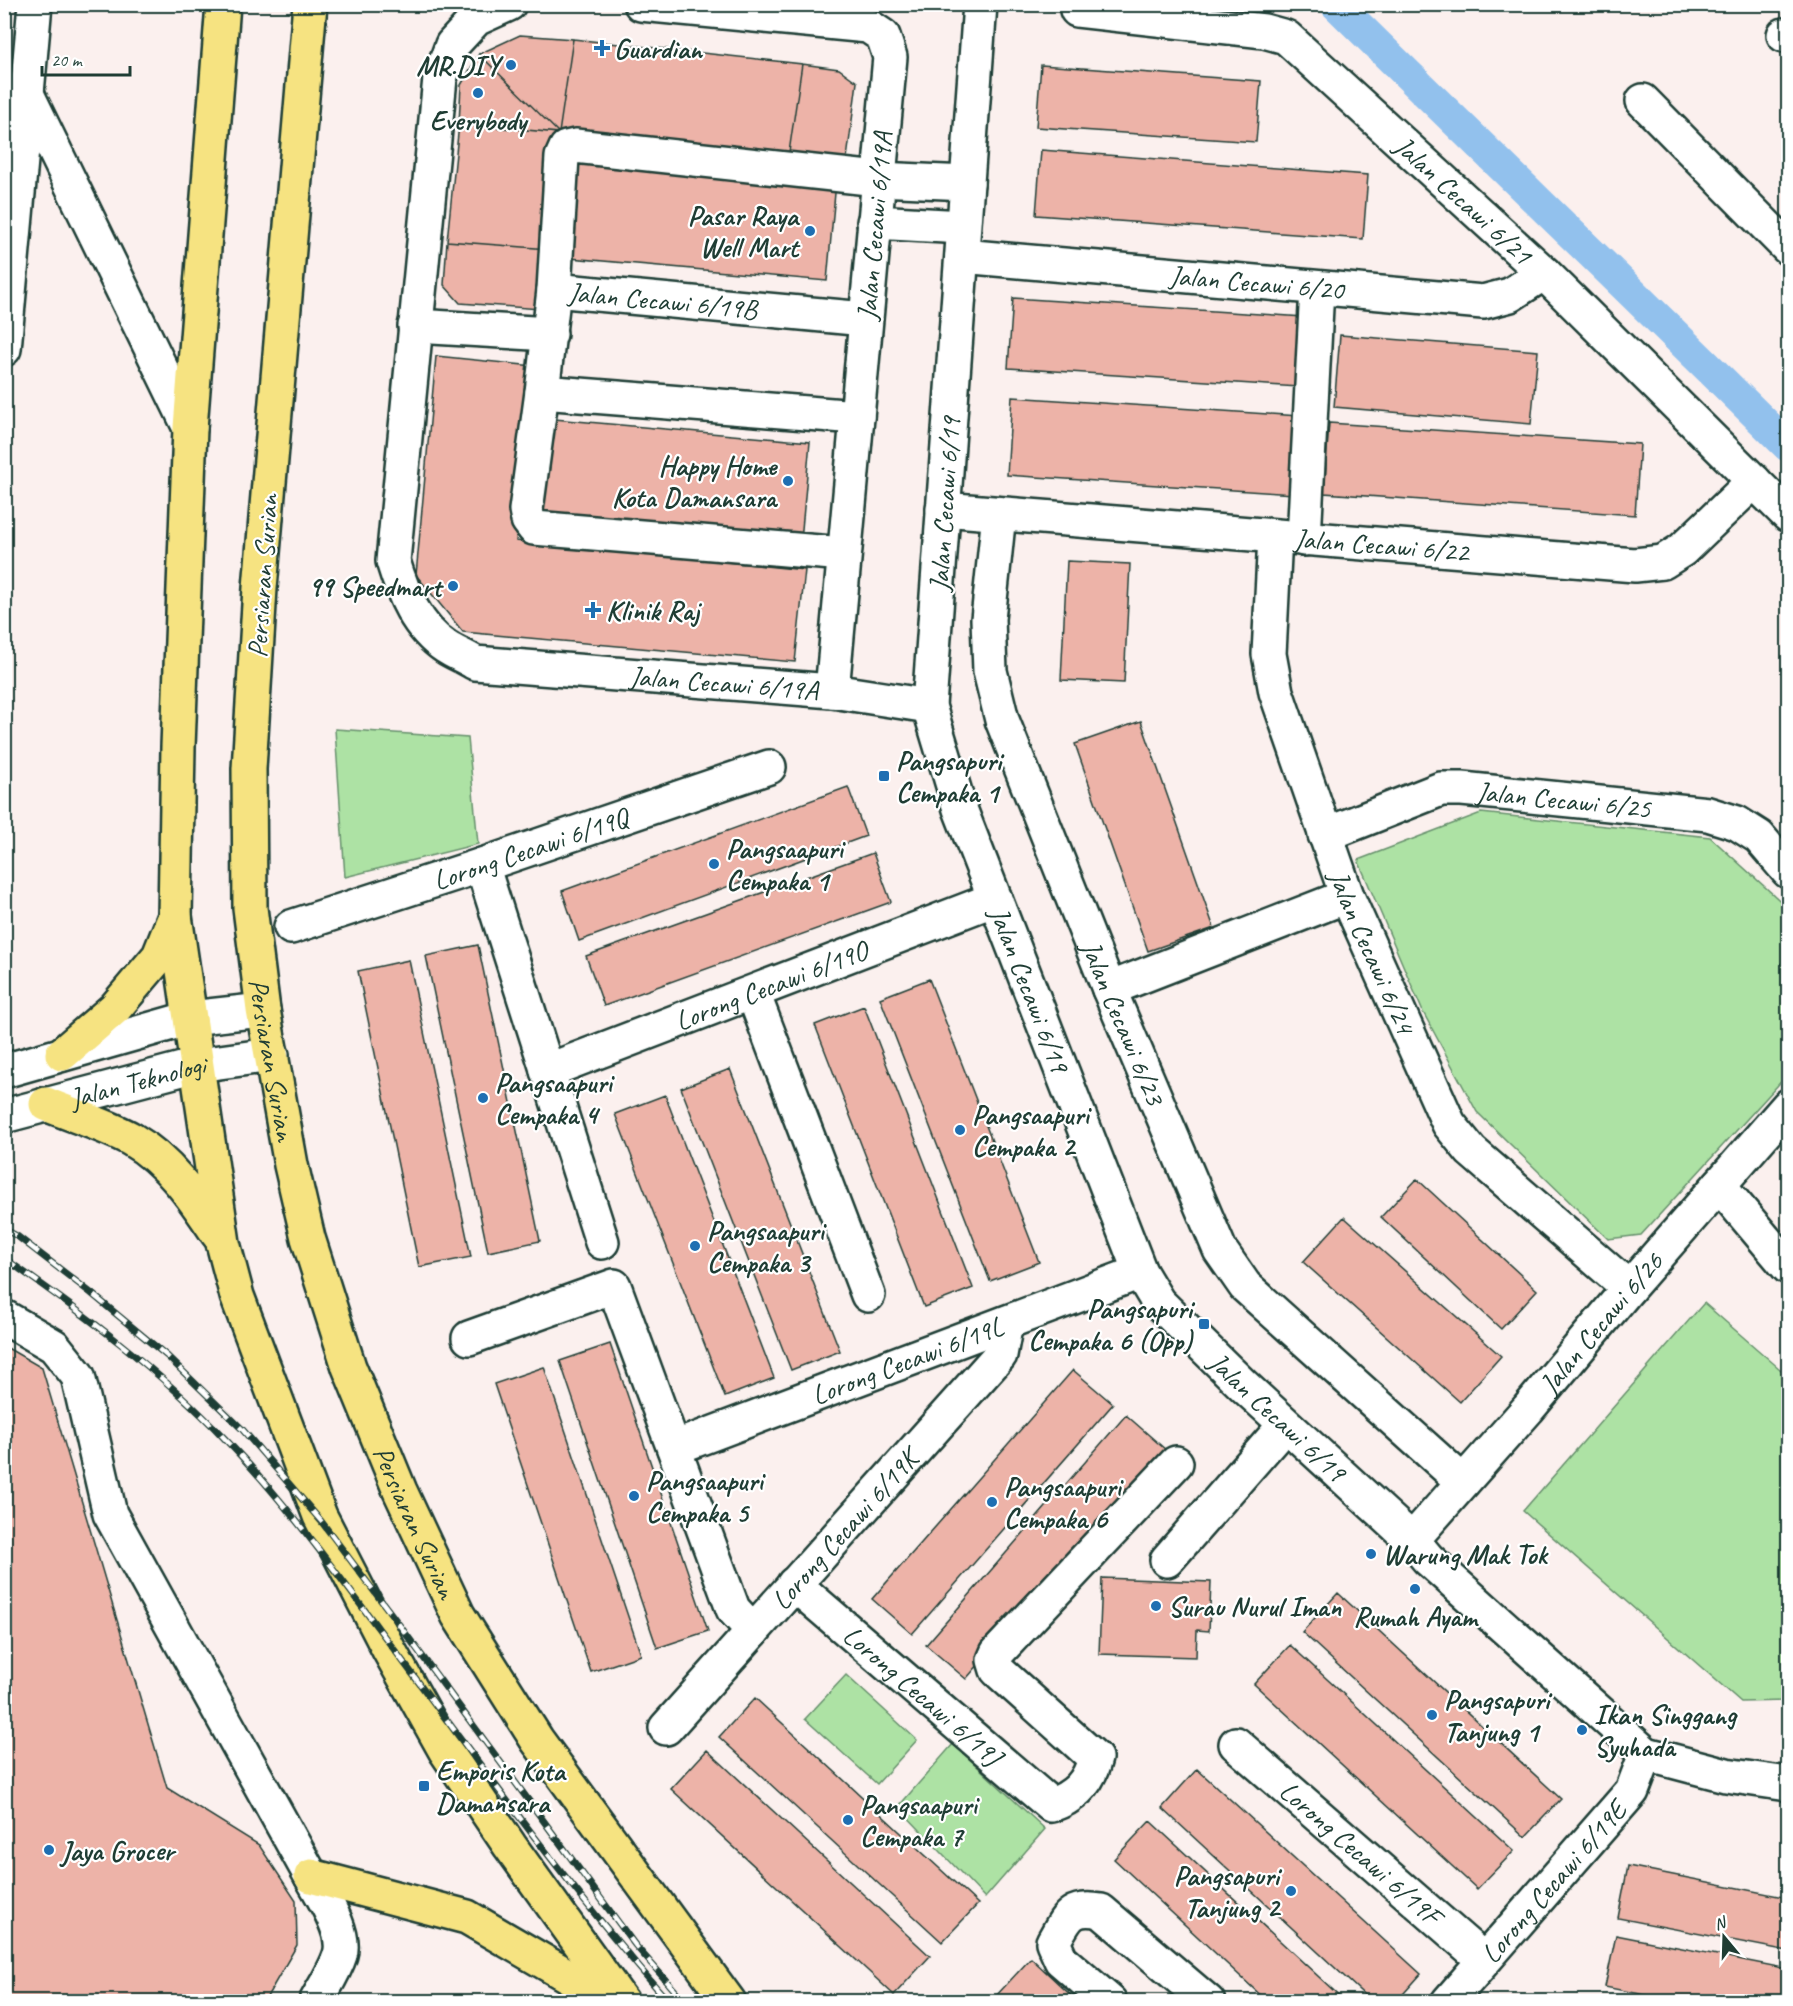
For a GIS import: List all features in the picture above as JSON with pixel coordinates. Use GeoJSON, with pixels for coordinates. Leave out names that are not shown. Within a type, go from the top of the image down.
{"type":"FeatureCollection","features":[{"type":"Feature","properties":{"kind":"main road"},"geometry":{"type":"LineString","coordinates":[[223,4],[190,429],[178,747],[175,916],[224,1243],[237,1296],[320,1516],[389,1650],[445,1750],[510,1846],[622,2001]]}},
{"type":"Feature","properties":{"kind":"main road","name":"Persiaran Surian"},"geometry":{"type":"LineString","coordinates":[[310,4],[260,588],[249,769],[250,908],[263,1010],[291,1165],[308,1238],[349,1367],[400,1491],[458,1615],[537,1740],[729,2001]]}},
{"type":"Feature","properties":{"kind":"main road"},"geometry":{"type":"LineString","coordinates":[[62,1054],[115,1008],[159,956],[175,916]]}},
{"type":"Feature","properties":{"kind":"main road"},"geometry":{"type":"LineString","coordinates":[[46,1104],[131,1140],[164,1164],[193,1196],[224,1243]]}},
{"type":"Feature","properties":{"kind":"main road"},"geometry":{"type":"LineString","coordinates":[[311,1876],[467,1917],[613,2001]]}},
{"type":"Feature","properties":{"kind":"street"},"geometry":{"type":"LineString","coordinates":[[4,349],[35,4]]}},
{"type":"Feature","properties":{"kind":"street","name":"Jalan Cecawi 6/19A"},"geometry":{"type":"LineString","coordinates":[[509,4],[476,19],[452,45],[440,78],[393,561],[401,588],[418,619],[444,646],[475,663],[832,691],[890,57],[883,36],[868,26],[641,4]]}},
{"type":"Feature","properties":{"kind":"street","name":"Jalan Cecawi 6/19"},"geometry":{"type":"LineString","coordinates":[[980,4],[928,706],[960,808],[994,899],[1140,1272],[1158,1302],[1285,1425],[1412,1540],[1428,1559],[1646,1754],[1726,1775],[1788,1785]]}},
{"type":"Feature","properties":{"kind":"street","name":"Jalan Cecawi 6/21"},"geometry":{"type":"LineString","coordinates":[[1077,10],[1264,31],[1286,37],[1544,273],[1788,515]]}},
{"type":"Feature","properties":{"kind":"street"},"geometry":{"type":"LineString","coordinates":[[27,93],[190,429]]}},
{"type":"Feature","properties":{"kind":"street"},"geometry":{"type":"LineString","coordinates":[[1643,101],[1788,248]]}},
{"type":"Feature","properties":{"kind":"street"},"geometry":{"type":"LineString","coordinates":[[554,290],[562,157],[566,148],[575,146],[878,179],[967,183]]}},
{"type":"Feature","properties":{"kind":"street","name":"Jalan Cecawi 6/20"},"geometry":{"type":"LineString","coordinates":[[874,222],[963,242],[1317,288],[1483,302],[1510,295],[1544,273]]}},
{"type":"Feature","properties":{"kind":"street","name":"Jalan Cecawi 6/24"},"geometry":{"type":"LineString","coordinates":[[1317,288],[1289,537],[1269,654],[1276,692],[1347,896],[1449,1124],[1472,1151],[1629,1288]]}},
{"type":"Feature","properties":{"kind":"street","name":"Jalan Cecawi 6/19B"},"geometry":{"type":"LineString","coordinates":[[844,554],[534,528],[528,519],[526,510],[554,290],[865,319]]}},
{"type":"Feature","properties":{"kind":"street"},"geometry":{"type":"LineString","coordinates":[[415,326],[550,334]]}},
{"type":"Feature","properties":{"kind":"street"},"geometry":{"type":"LineString","coordinates":[[542,392],[857,417]]}},
{"type":"Feature","properties":{"kind":"street","name":"Jalan Cecawi 6/22"},"geometry":{"type":"LineString","coordinates":[[988,513],[1635,565],[1663,562],[1682,550],[1754,481]]}},
{"type":"Feature","properties":{"kind":"street"},"geometry":{"type":"LineString","coordinates":[[943,509],[988,513]]}},
{"type":"Feature","properties":{"kind":"street","name":"Jalan Cecawi 6/23"},"geometry":{"type":"LineString","coordinates":[[988,513],[990,671],[1002,720],[1109,990],[1220,1250],[1245,1286],[1463,1482]]}},
{"type":"Feature","properties":{"kind":"street"},"geometry":{"type":"LineString","coordinates":[[832,691],[928,706]]}},
{"type":"Feature","properties":{"kind":"street","name":"Lorong Cecawi 6/19Q"},"geometry":{"type":"LineString","coordinates":[[291,927],[482,865],[769,767]]}},
{"type":"Feature","properties":{"kind":"street","name":"Jalan Cecawi 6/25"},"geometry":{"type":"LineString","coordinates":[[1325,836],[1441,789],[1462,789],[1708,814],[1737,823],[1759,837],[1788,871]]}},
{"type":"Feature","properties":{"kind":"street"},"geometry":{"type":"LineString","coordinates":[[482,865],[602,1242]]}},
{"type":"Feature","properties":{"kind":"street"},"geometry":{"type":"LineString","coordinates":[[1109,990],[1347,896]]}},
{"type":"Feature","properties":{"kind":"street","name":"Lorong Cecawi 6/19O"},"geometry":{"type":"LineString","coordinates":[[547,1071],[994,899]]}},
{"type":"Feature","properties":{"kind":"street"},"geometry":{"type":"LineString","coordinates":[[753,993],[868,1295]]}},
{"type":"Feature","properties":{"kind":"street","name":"Jalan Teknologi"},"geometry":{"type":"LineString","coordinates":[[4,1071],[190,1018],[263,1010]]}},
{"type":"Feature","properties":{"kind":"street","name":"Jalan Teknologi"},"geometry":{"type":"LineString","coordinates":[[4,1116],[197,1065],[272,1055]]}},
{"type":"Feature","properties":{"kind":"street","name":"Jalan Cecawi 6/26"},"geometry":{"type":"LineString","coordinates":[[1412,1540],[1528,1409],[1629,1288],[1788,1106]]}},
{"type":"Feature","properties":{"kind":"street"},"geometry":{"type":"LineString","coordinates":[[1719,1185],[1787,1261]]}},
{"type":"Feature","properties":{"kind":"street","name":"Lorong Cecawi 6/19L"},"geometry":{"type":"LineString","coordinates":[[674,1448],[1140,1272]]}},
{"type":"Feature","properties":{"kind":"street"},"geometry":{"type":"LineString","coordinates":[[469,1338],[614,1286],[733,1609],[753,1631]]}},
{"type":"Feature","properties":{"kind":"street"},"geometry":{"type":"LineString","coordinates":[[4,1317],[54,1346],[78,1376],[110,1514],[337,1927],[342,1940],[340,1955],[316,2001]]}},
{"type":"Feature","properties":{"kind":"street","name":"Lorong Cecawi 6/19K"},"geometry":{"type":"LineString","coordinates":[[666,1728],[1000,1355],[1006,1323]]}},
{"type":"Feature","properties":{"kind":"street"},"geometry":{"type":"LineString","coordinates":[[1167,1560],[1285,1425]]}},
{"type":"Feature","properties":{"kind":"street","name":"Lorong Cecawi 6/19J"},"geometry":{"type":"LineString","coordinates":[[794,1584],[1050,1805],[1067,1800],[1091,1775],[1095,1758],[997,1670],[994,1660],[997,1653],[1176,1463]]}},
{"type":"Feature","properties":{"kind":"street","name":"Lorong Cecawi 6/19F"},"geometry":{"type":"LineString","coordinates":[[1236,1744],[1484,1960]]}},
{"type":"Feature","properties":{"kind":"street","name":"Lorong Cecawi 6/19E"},"geometry":{"type":"LineString","coordinates":[[1448,2001],[1632,1791],[1646,1754]]}},
{"type":"Feature","properties":{"kind":"street"},"geometry":{"type":"LineString","coordinates":[[1110,2001],[1061,1960],[1053,1942],[1069,1915],[1083,1908],[1101,1911],[1208,2001]]}},
{"type":"Feature","properties":{"kind":"green space"},"geometry":{"type":"Polygon","coordinates":[[[335,729],[468,738],[478,844],[345,877],[335,729]]]}},
{"type":"Feature","properties":{"kind":"green space"},"geometry":{"type":"Polygon","coordinates":[[[1481,813],[1710,837],[1788,908],[1788,1074],[1641,1235],[1608,1239],[1477,1112],[1423,1012],[1358,860],[1481,813]]]}},
{"type":"Feature","properties":{"kind":"green space"},"geometry":{"type":"Polygon","coordinates":[[[1704,1303],[1788,1376],[1788,1701],[1741,1702],[1523,1511],[1704,1303]]]}},
{"type":"Feature","properties":{"kind":"green space"},"geometry":{"type":"Polygon","coordinates":[[[846,1675],[917,1740],[877,1784],[805,1719],[846,1675]]]}},
{"type":"Feature","properties":{"kind":"green space"},"geometry":{"type":"Polygon","coordinates":[[[953,1744],[1045,1829],[985,1898],[898,1807],[953,1744]]]}},
{"type":"Feature","properties":{"kind":"building"},"geometry":{"type":"Polygon","coordinates":[[[520,35],[573,39],[559,133],[479,54],[520,35]]]}},
{"type":"Feature","properties":{"kind":"building"},"geometry":{"type":"Polygon","coordinates":[[[573,39],[802,64],[788,159],[559,133],[573,39]]]}},
{"type":"Feature","properties":{"kind":"building"},"geometry":{"type":"Polygon","coordinates":[[[479,54],[559,133],[459,124],[461,85],[479,54]]]}},
{"type":"Feature","properties":{"kind":"building"},"geometry":{"type":"Polygon","coordinates":[[[802,64],[839,69],[857,82],[846,166],[788,159],[802,64]]]}},
{"type":"Feature","properties":{"kind":"building"},"geometry":{"type":"Polygon","coordinates":[[[1041,65],[1261,81],[1256,142],[1036,127],[1041,65]]]}},
{"type":"Feature","properties":{"kind":"building"},"geometry":{"type":"Polygon","coordinates":[[[459,124],[559,133],[548,249],[447,241],[459,124]]]}},
{"type":"Feature","properties":{"kind":"building"},"geometry":{"type":"Polygon","coordinates":[[[1041,150],[1368,175],[1363,239],[1036,215],[1041,150]]]}},
{"type":"Feature","properties":{"kind":"building"},"geometry":{"type":"Polygon","coordinates":[[[568,159],[836,182],[827,281],[559,257],[568,159]]]}},
{"type":"Feature","properties":{"kind":"building"},"geometry":{"type":"Polygon","coordinates":[[[447,241],[548,249],[540,309],[460,303],[444,285],[447,241]]]}},
{"type":"Feature","properties":{"kind":"building"},"geometry":{"type":"Polygon","coordinates":[[[1013,298],[1304,317],[1299,387],[1008,368],[1013,298]]]}},
{"type":"Feature","properties":{"kind":"building"},"geometry":{"type":"Polygon","coordinates":[[[1340,335],[1538,351],[1531,424],[1334,407],[1340,335]]]}},
{"type":"Feature","properties":{"kind":"building"},"geometry":{"type":"Polygon","coordinates":[[[436,356],[534,366],[516,541],[805,570],[795,662],[463,632],[416,575],[436,356]]]}},
{"type":"Feature","properties":{"kind":"building"},"geometry":{"type":"Polygon","coordinates":[[[1012,397],[1299,416],[1294,494],[1007,475],[1012,397]]]}},
{"type":"Feature","properties":{"kind":"building"},"geometry":{"type":"Polygon","coordinates":[[[543,418],[810,442],[801,540],[534,517],[543,418]]]}},
{"type":"Feature","properties":{"kind":"building"},"geometry":{"type":"Polygon","coordinates":[[[1329,423],[1640,444],[1635,515],[1324,493],[1329,423]]]}},
{"type":"Feature","properties":{"kind":"building"},"geometry":{"type":"Polygon","coordinates":[[[1067,561],[1130,564],[1124,683],[1061,680],[1067,561]]]}},
{"type":"Feature","properties":{"kind":"building"},"geometry":{"type":"Polygon","coordinates":[[[1141,721],[1214,928],[1148,951],[1075,744],[1141,721]]]}},
{"type":"Feature","properties":{"kind":"building","name":"Pangsaapuri Cempaka 1"},"geometry":{"type":"Polygon","coordinates":[[[848,787],[866,836],[579,941],[562,891],[848,787]]]}},
{"type":"Feature","properties":{"kind":"building"},"geometry":{"type":"Polygon","coordinates":[[[873,853],[891,902],[604,1006],[586,956],[873,853]]]}},
{"type":"Feature","properties":{"kind":"building","name":"Pangsaapuri Cempaka 4"},"geometry":{"type":"Polygon","coordinates":[[[478,945],[540,1241],[488,1252],[426,956],[478,945]]]}},
{"type":"Feature","properties":{"kind":"building","name":"Pangsaapuri Cempaka 4"},"geometry":{"type":"Polygon","coordinates":[[[409,960],[471,1257],[419,1267],[358,971],[409,960]]]}},
{"type":"Feature","properties":{"kind":"building","name":"Pangsaapuri Cempaka 2"},"geometry":{"type":"Polygon","coordinates":[[[929,979],[1039,1262],[990,1281],[880,998],[929,979]]]}},
{"type":"Feature","properties":{"kind":"building","name":"Pangsaapuri Cempaka 2"},"geometry":{"type":"Polygon","coordinates":[[[864,1006],[973,1288],[924,1307],[815,1025],[864,1006]]]}},
{"type":"Feature","properties":{"kind":"building","name":"Pangsaapuri Cempaka 3"},"geometry":{"type":"Polygon","coordinates":[[[730,1069],[840,1351],[791,1370],[681,1088],[730,1069]]]}},
{"type":"Feature","properties":{"kind":"building","name":"Pangsaapuri Cempaka 3"},"geometry":{"type":"Polygon","coordinates":[[[665,1095],[774,1378],[725,1397],[615,1114],[665,1095]]]}},
{"type":"Feature","properties":{"kind":"building"},"geometry":{"type":"Polygon","coordinates":[[[1417,1179],[1537,1290],[1501,1329],[1381,1217],[1417,1179]]]}},
{"type":"Feature","properties":{"kind":"building"},"geometry":{"type":"Polygon","coordinates":[[[1344,1217],[1501,1356],[1460,1402],[1303,1262],[1344,1217]]]}},
{"type":"Feature","properties":{"kind":"building","name":"Pangsaapuri Cempaka 5"},"geometry":{"type":"Polygon","coordinates":[[[610,1344],[708,1631],[657,1648],[560,1361],[610,1344]]]}},
{"type":"Feature","properties":{"kind":"building"},"geometry":{"type":"Polygon","coordinates":[[[4,1346],[42,1368],[167,1788],[259,1845],[296,1901],[297,1945],[264,2002],[4,2002],[4,1346]]]}},
{"type":"Feature","properties":{"kind":"building","name":"Pangsaapuri Cempaka 5"},"geometry":{"type":"Polygon","coordinates":[[[544,1367],[641,1655],[591,1672],[494,1384],[544,1367]]]}},
{"type":"Feature","properties":{"kind":"building","name":"Pangsaapuri Cempaka 6"},"geometry":{"type":"Polygon","coordinates":[[[1073,1370],[1113,1404],[912,1634],[872,1599],[1073,1370]]]}},
{"type":"Feature","properties":{"kind":"building","name":"Pangsaapuri Cempaka 6"},"geometry":{"type":"Polygon","coordinates":[[[1126,1415],[1166,1450],[966,1679],[926,1645],[1126,1415]]]}},
{"type":"Feature","properties":{"kind":"building","name":"Surau Nurul Iman"},"geometry":{"type":"Polygon","coordinates":[[[1102,1578],[1211,1582],[1209,1631],[1197,1630],[1196,1657],[1099,1654],[1102,1578]]]}},
{"type":"Feature","properties":{"kind":"building","name":"Pangsapuri Tanjung 1"},"geometry":{"type":"Polygon","coordinates":[[[1338,1593],[1561,1799],[1525,1837],[1302,1632],[1338,1593]]]}},
{"type":"Feature","properties":{"kind":"building"},"geometry":{"type":"Polygon","coordinates":[[[1290,1645],[1514,1851],[1477,1889],[1254,1684],[1290,1645]]]}},
{"type":"Feature","properties":{"kind":"building","name":"Pangsaapuri Cempaka 7"},"geometry":{"type":"Polygon","coordinates":[[[755,1698],[978,1904],[942,1942],[719,1737],[755,1698]]]}},
{"type":"Feature","properties":{"kind":"building"},"geometry":{"type":"Polygon","coordinates":[[[707,1750],[930,1956],[894,1995],[671,1789],[707,1750]]]}},
{"type":"Feature","properties":{"kind":"building","name":"Pangsapuri Tanjung 2"},"geometry":{"type":"Polygon","coordinates":[[[1197,1769],[1421,1974],[1396,2002],[1372,2002],[1162,1808],[1197,1769]]]}},
{"type":"Feature","properties":{"kind":"building","name":"Pangsapuri Tanjung 2"},"geometry":{"type":"Polygon","coordinates":[[[1150,1821],[1346,2002],[1268,2002],[1114,1859],[1150,1821]]]}},
{"type":"Feature","properties":{"kind":"building"},"geometry":{"type":"Polygon","coordinates":[[[1628,1866],[1788,1898],[1788,1951],[1618,1918],[1628,1866]]]}},
{"type":"Feature","properties":{"kind":"building"},"geometry":{"type":"Polygon","coordinates":[[[1616,1935],[1788,1969],[1788,2002],[1680,2002],[1605,1987],[1616,1935]]]}},
{"type":"Feature","properties":{"kind":"building"},"geometry":{"type":"Polygon","coordinates":[[[1031,1958],[1078,2002],[1000,2002],[995,1997],[1031,1958]]]}},
{"type":"Feature","properties":{"kind":"waterway"},"geometry":{"type":"LineString","coordinates":[[1336,4],[1788,446]]}},
{"type":"Feature","properties":{"kind":"railway"},"geometry":{"type":"LineString","coordinates":[[4,1229],[17,1236],[91,1293],[167,1356],[242,1429],[321,1521],[635,1945],[685,2002]]}},
{"type":"Feature","properties":{"kind":"railway"},"geometry":{"type":"LineString","coordinates":[[4,1258],[92,1321],[148,1366],[201,1414],[247,1462],[324,1556],[556,1865],[669,2002]]}},
{"type":"Feature","properties":{"kind":"place","name":"Guardian"},"geometry":{"type":"Point","coordinates":[602,48]}},
{"type":"Feature","properties":{"kind":"place","name":"MR.DIY"},"geometry":{"type":"Point","coordinates":[511,65]}},
{"type":"Feature","properties":{"kind":"place","name":"Everybody"},"geometry":{"type":"Point","coordinates":[478,93]}},
{"type":"Feature","properties":{"kind":"place","name":"Pasar Raya Well Mart"},"geometry":{"type":"Point","coordinates":[810,231]}},
{"type":"Feature","properties":{"kind":"place","name":"Happy Home Kota Damansara"},"geometry":{"type":"Point","coordinates":[788,481]}},
{"type":"Feature","properties":{"kind":"place","name":"99 Speedmart"},"geometry":{"type":"Point","coordinates":[453,586]}},
{"type":"Feature","properties":{"kind":"place","name":"Klinik Raj"},"geometry":{"type":"Point","coordinates":[593,610]}},
{"type":"Feature","properties":{"kind":"place","name":"Pangsapuri Cempaka 1"},"geometry":{"type":"Point","coordinates":[884,776]}},
{"type":"Feature","properties":{"kind":"place","name":"Pangsaapuri Cempaka 1"},"geometry":{"type":"Point","coordinates":[714,864]}},
{"type":"Feature","properties":{"kind":"place","name":"Pangsaapuri Cempaka 4"},"geometry":{"type":"Point","coordinates":[483,1098]}},
{"type":"Feature","properties":{"kind":"place","name":"Pangsaapuri Cempaka 2"},"geometry":{"type":"Point","coordinates":[960,1130]}},
{"type":"Feature","properties":{"kind":"place","name":"Pangsaapuri Cempaka 3"},"geometry":{"type":"Point","coordinates":[695,1246]}},
{"type":"Feature","properties":{"kind":"place","name":"Pangsapuri Cempaka 6 (Opp)"},"geometry":{"type":"Point","coordinates":[1204,1324]}},
{"type":"Feature","properties":{"kind":"place","name":"Pangsaapuri Cempaka 5"},"geometry":{"type":"Point","coordinates":[634,1496]}},
{"type":"Feature","properties":{"kind":"place","name":"Pangsaapuri Cempaka 6"},"geometry":{"type":"Point","coordinates":[992,1502]}},
{"type":"Feature","properties":{"kind":"place","name":"Warung Mak Tok"},"geometry":{"type":"Point","coordinates":[1371,1554]}},
{"type":"Feature","properties":{"kind":"place","name":"Rumah Ayam"},"geometry":{"type":"Point","coordinates":[1415,1589]}},
{"type":"Feature","properties":{"kind":"place","name":"Surau Nurul Iman"},"geometry":{"type":"Point","coordinates":[1156,1606]}},
{"type":"Feature","properties":{"kind":"place","name":"Pangsapuri Tanjung 1"},"geometry":{"type":"Point","coordinates":[1432,1715]}},
{"type":"Feature","properties":{"kind":"place","name":"Ikan Singgang Syuhada"},"geometry":{"type":"Point","coordinates":[1582,1730]}},
{"type":"Feature","properties":{"kind":"place","name":"Emporis Kota Damansara"},"geometry":{"type":"Point","coordinates":[424,1786]}},
{"type":"Feature","properties":{"kind":"place","name":"Pangsaapuri Cempaka 7"},"geometry":{"type":"Point","coordinates":[848,1820]}},
{"type":"Feature","properties":{"kind":"place","name":"Jaya Grocer"},"geometry":{"type":"Point","coordinates":[49,1850]}},
{"type":"Feature","properties":{"kind":"place","name":"Pangsapuri Tanjung 2"},"geometry":{"type":"Point","coordinates":[1291,1891]}}]}
